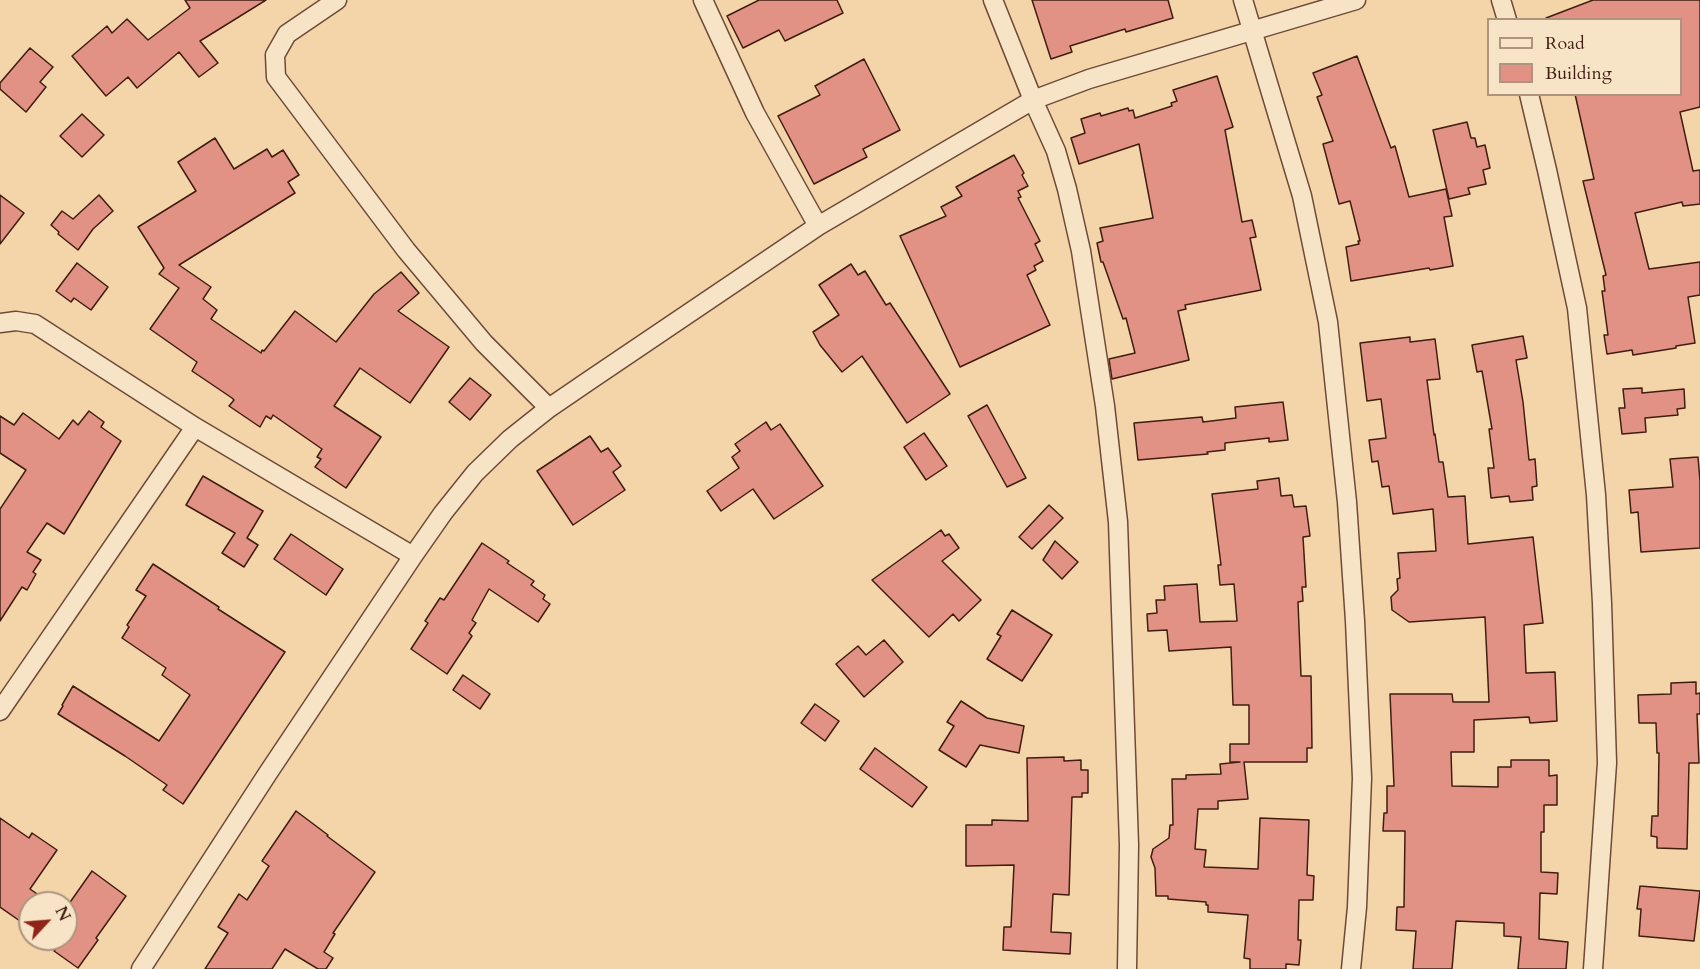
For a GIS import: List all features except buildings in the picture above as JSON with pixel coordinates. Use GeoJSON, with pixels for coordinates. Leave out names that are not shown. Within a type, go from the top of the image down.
{"type":"FeatureCollection","features":[{"type":"Feature","properties":{"kind":"street"},"geometry":{"type":"LineString","coordinates":[[337,0],[287,34],[274,55],[276,77],[406,250],[484,343],[549,408]]}},
{"type":"Feature","properties":{"kind":"street"},"geometry":{"type":"LineString","coordinates":[[703,0],[755,114],[818,226]]}},
{"type":"Feature","properties":{"kind":"street"},"geometry":{"type":"LineString","coordinates":[[993,0],[1062,170],[1081,252],[1105,406],[1117,511],[1129,844],[1127,969]]}},
{"type":"Feature","properties":{"kind":"street"},"geometry":{"type":"LineString","coordinates":[[1243,0],[1302,196],[1328,322],[1356,621],[1362,778],[1358,907],[1351,969]]}},
{"type":"Feature","properties":{"kind":"street"},"geometry":{"type":"LineString","coordinates":[[141,969],[413,556],[475,473],[510,439],[549,408],[818,226],[1033,100],[1089,79],[1356,0]]}},
{"type":"Feature","properties":{"kind":"street"},"geometry":{"type":"LineString","coordinates":[[1501,0],[1507,18]]}},
{"type":"Feature","properties":{"kind":"street"},"geometry":{"type":"LineString","coordinates":[[1529,96],[1577,308],[1596,495],[1607,763],[1593,969]]}},
{"type":"Feature","properties":{"kind":"street"},"geometry":{"type":"LineString","coordinates":[[0,323],[16,321],[35,324],[195,427],[413,556]]}},
{"type":"Feature","properties":{"kind":"street"},"geometry":{"type":"LineString","coordinates":[[0,711],[195,427]]}}]}
